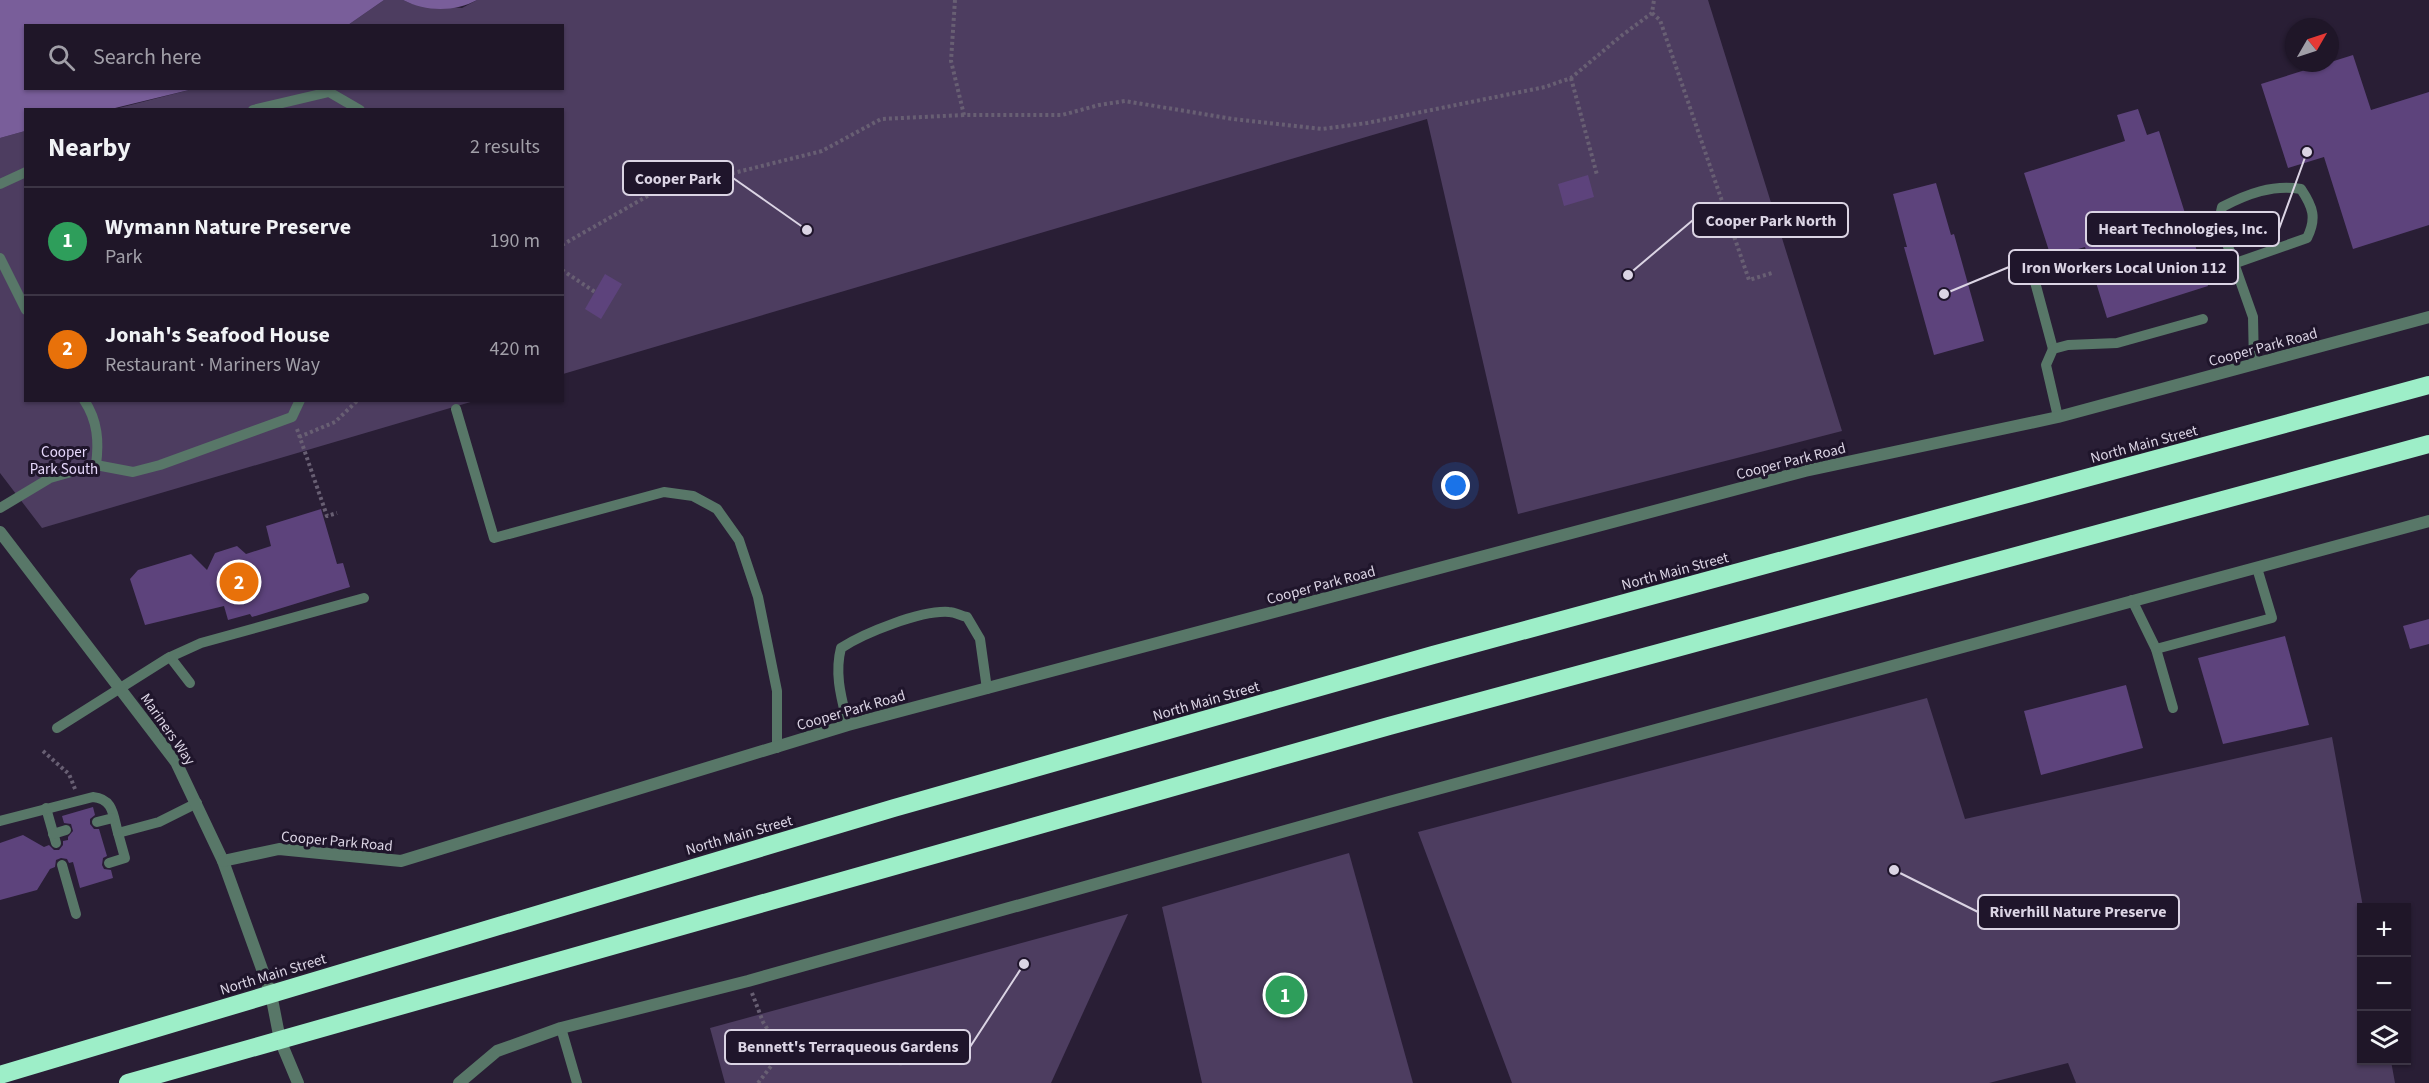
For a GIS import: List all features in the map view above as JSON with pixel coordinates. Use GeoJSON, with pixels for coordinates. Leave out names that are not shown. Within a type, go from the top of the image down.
{"type":"FeatureCollection","features":[{"type":"Feature","properties":{"kind":"highway","name":"North Main Street"},"geometry":{"type":"LineString","coordinates":[[0,1075],[884,811],[1373,672],[2429,385]]}},
{"type":"Feature","properties":{"kind":"highway"},"geometry":{"type":"LineString","coordinates":[[128,1083],[1399,723],[2429,444]]}},
{"type":"Feature","properties":{"kind":"street","name":"Cooper Park Road"},"geometry":{"type":"LineString","coordinates":[[223,861],[279,849],[401,861],[848,725],[1805,471],[2058,417],[2429,317]]}},
{"type":"Feature","properties":{"kind":"street"},"geometry":{"type":"LineString","coordinates":[[459,1083],[497,1051],[561,1028],[748,981],[1379,805],[2429,521]]}},
{"type":"Feature","properties":{"kind":"street","name":"Mariners Way"},"geometry":{"type":"LineString","coordinates":[[0,532],[176,762],[223,861],[271,994],[280,1040],[298,1083]]}},
{"type":"Feature","properties":{"kind":"lane"},"geometry":{"type":"LineString","coordinates":[[261,108],[329,92],[357,108]]}},
{"type":"Feature","properties":{"kind":"lane"},"geometry":{"type":"LineString","coordinates":[[0,184],[24,173]]}},
{"type":"Feature","properties":{"kind":"lane"},"geometry":{"type":"LineString","coordinates":[[2234,264],[2307,238],[2314,224],[2310,202],[2301,189],[2284,186],[2245,196],[2222,207],[2219,221],[2234,264],[2253,317],[2254,365]]}},
{"type":"Feature","properties":{"kind":"lane"},"geometry":{"type":"LineString","coordinates":[[0,258],[24,306]]}},
{"type":"Feature","properties":{"kind":"lane"},"geometry":{"type":"LineString","coordinates":[[2035,282],[2053,349],[2046,365],[2058,417]]}},
{"type":"Feature","properties":{"kind":"lane"},"geometry":{"type":"LineString","coordinates":[[2053,349],[2068,345],[2117,343],[2203,319]]}},
{"type":"Feature","properties":{"kind":"lane"},"geometry":{"type":"LineString","coordinates":[[85,402],[95,424],[99,441],[96,465]]}},
{"type":"Feature","properties":{"kind":"lane"},"geometry":{"type":"LineString","coordinates":[[0,508],[50,478],[96,465],[133,472],[160,465],[292,417],[299,402]]}},
{"type":"Feature","properties":{"kind":"lane"},"geometry":{"type":"LineString","coordinates":[[456,409],[494,538],[664,492],[693,496],[717,509],[740,540],[758,597],[777,691],[777,748]]}},
{"type":"Feature","properties":{"kind":"lane"},"geometry":{"type":"LineString","coordinates":[[2156,649],[2272,618],[2257,568]]}},
{"type":"Feature","properties":{"kind":"lane"},"geometry":{"type":"LineString","coordinates":[[57,728],[170,657],[201,644],[364,598]]}},
{"type":"Feature","properties":{"kind":"lane"},"geometry":{"type":"LineString","coordinates":[[2132,600],[2156,649],[2173,708]]}},
{"type":"Feature","properties":{"kind":"lane"},"geometry":{"type":"LineString","coordinates":[[848,725],[839,686],[837,661],[841,648],[854,640],[921,615],[949,612],[967,617],[980,639],[987,689]]}},
{"type":"Feature","properties":{"kind":"lane"},"geometry":{"type":"LineString","coordinates":[[170,657],[190,683]]}},
{"type":"Feature","properties":{"kind":"lane"},"geometry":{"type":"LineString","coordinates":[[0,821],[93,797],[102,798],[109,804],[125,858],[109,862]]}},
{"type":"Feature","properties":{"kind":"lane"},"geometry":{"type":"LineString","coordinates":[[118,833],[159,822],[197,803]]}},
{"type":"Feature","properties":{"kind":"lane"},"geometry":{"type":"LineString","coordinates":[[46,808],[55,838],[66,830]]}},
{"type":"Feature","properties":{"kind":"lane"},"geometry":{"type":"LineString","coordinates":[[97,822],[113,818]]}},
{"type":"Feature","properties":{"kind":"lane"},"geometry":{"type":"LineString","coordinates":[[68,871],[76,914]]}},
{"type":"Feature","properties":{"kind":"lane"},"geometry":{"type":"LineString","coordinates":[[561,1028],[577,1083]]}},
{"type":"Feature","properties":{"kind":"path"},"geometry":{"type":"LineString","coordinates":[[955,0],[951,61],[964,115]]}},
{"type":"Feature","properties":{"kind":"path"},"geometry":{"type":"LineString","coordinates":[[564,244],[653,193],[822,151],[881,119],[964,115],[1062,115],[1125,101],[1233,119],[1322,129],[1367,123],[1545,87],[1571,78],[1652,13],[1654,0]]}},
{"type":"Feature","properties":{"kind":"path"},"geometry":{"type":"LineString","coordinates":[[1652,13],[1660,20],[1749,280],[1772,273]]}},
{"type":"Feature","properties":{"kind":"path"},"geometry":{"type":"LineString","coordinates":[[1571,78],[1597,176]]}},
{"type":"Feature","properties":{"kind":"path"},"geometry":{"type":"LineString","coordinates":[[564,271],[595,292]]}},
{"type":"Feature","properties":{"kind":"path"},"geometry":{"type":"LineString","coordinates":[[299,437],[335,422],[356,402]]}},
{"type":"Feature","properties":{"kind":"path"},"geometry":{"type":"LineString","coordinates":[[292,417],[327,516],[337,513]]}},
{"type":"Feature","properties":{"kind":"path"},"geometry":{"type":"LineString","coordinates":[[43,751],[69,774],[74,788]]}},
{"type":"Feature","properties":{"kind":"path"},"geometry":{"type":"LineString","coordinates":[[748,981],[764,1022],[782,1052]]}},
{"type":"Feature","properties":{"kind":"path"},"geometry":{"type":"LineString","coordinates":[[758,1083],[782,1052],[813,1048],[863,1052],[863,1057]]}},
{"type":"Feature","properties":{"kind":"path"},"geometry":{"type":"LineString","coordinates":[[857,1057],[904,1064]]}},
{"type":"Feature","properties":{"kind":"green space"},"geometry":{"type":"Polygon","coordinates":[[[384,0],[403,0],[412,4],[462,8],[477,0],[1708,0],[1842,431],[1518,514],[1427,119],[564,374],[564,108],[119,108],[189,90],[564,90],[564,24],[349,24],[384,0]]]}},
{"type":"Feature","properties":{"kind":"green space","name":"Cooper Park South"},"geometry":{"type":"Polygon","coordinates":[[[24,131],[24,402],[471,402],[42,528],[0,473],[0,138],[24,131]]]}},
{"type":"Feature","properties":{"kind":"green space"},"geometry":{"type":"Polygon","coordinates":[[[1927,698],[1965,819],[2332,737],[2362,903],[2357,903],[2357,1065],[2392,1065],[2395,1083],[2076,1083],[2068,1063],[1989,1083],[1512,1083],[1418,832],[1927,698]]]}},
{"type":"Feature","properties":{"kind":"green space"},"geometry":{"type":"Polygon","coordinates":[[[1349,853],[1413,1083],[1202,1083],[1162,907],[1349,853]]]}},
{"type":"Feature","properties":{"kind":"green space"},"geometry":{"type":"Polygon","coordinates":[[[1128,914],[1051,1083],[725,1083],[710,1028],[1128,914]]]}},
{"type":"Feature","properties":{"kind":"shaded area"},"geometry":{"type":"Polygon","coordinates":[[[0,0],[384,0],[349,24],[24,24],[24,90],[189,90],[115,108],[24,108],[24,131],[0,138],[0,0]]]}},
{"type":"Feature","properties":{"kind":"shaded area"},"geometry":{"type":"Polygon","coordinates":[[[403,0],[477,0],[459,7],[440,9],[421,7],[403,0]]]}},
{"type":"Feature","properties":{"kind":"building"},"geometry":{"type":"Polygon","coordinates":[[[2353,55],[2371,110],[2429,92],[2429,225],[2353,249],[2324,157],[2288,168],[2261,84],[2299,72],[2339,72],[2339,59],[2353,55]]]}},
{"type":"Feature","properties":{"kind":"building"},"geometry":{"type":"Polygon","coordinates":[[[2138,109],[2147,135],[2159,131],[2208,286],[2107,318],[2085,247],[2051,257],[2024,173],[2125,141],[2117,115],[2138,109]]]}},
{"type":"Feature","properties":{"kind":"building"},"geometry":{"type":"Polygon","coordinates":[[[1588,175],[1594,197],[1564,206],[1558,184],[1588,175]]]}},
{"type":"Feature","properties":{"kind":"building"},"geometry":{"type":"Polygon","coordinates":[[[1936,183],[1951,235],[1954,234],[1984,341],[1934,355],[1904,247],[1907,247],[1893,194],[1936,183]]]}},
{"type":"Feature","properties":{"kind":"building"},"geometry":{"type":"Polygon","coordinates":[[[605,274],[622,284],[601,319],[585,309],[605,274]]]}},
{"type":"Feature","properties":{"kind":"building"},"geometry":{"type":"Polygon","coordinates":[[[321,509],[337,564],[343,563],[350,587],[252,617],[250,614],[228,620],[224,606],[145,625],[130,579],[138,570],[191,554],[207,570],[215,553],[237,546],[246,554],[271,546],[266,526],[321,509]]]}},
{"type":"Feature","properties":{"kind":"building"},"geometry":{"type":"Polygon","coordinates":[[[2429,619],[2429,644],[2410,649],[2403,626],[2429,619]]]}},
{"type":"Feature","properties":{"kind":"building"},"geometry":{"type":"Polygon","coordinates":[[[2285,636],[2309,725],[2223,744],[2198,658],[2285,636]]]}},
{"type":"Feature","properties":{"kind":"building"},"geometry":{"type":"Polygon","coordinates":[[[2126,685],[2143,748],[2041,775],[2024,711],[2126,685]]]}},
{"type":"Feature","properties":{"kind":"building"},"geometry":{"type":"Polygon","coordinates":[[[93,807],[95,815],[90,819],[90,824],[94,829],[99,829],[107,856],[103,858],[102,865],[104,869],[111,870],[113,878],[80,888],[73,862],[69,863],[67,859],[61,858],[56,860],[55,867],[50,869],[37,890],[0,900],[0,843],[23,835],[44,847],[49,845],[54,850],[59,850],[63,841],[68,840],[73,831],[71,824],[64,823],[62,816],[93,807]]]}},
{"type":"Feature","properties":{"kind":"place","name":"Heart Technologies, Inc."},"geometry":{"type":"Point","coordinates":[2307,152]}},
{"type":"Feature","properties":{"kind":"place","name":"Cooper Park"},"geometry":{"type":"Point","coordinates":[807,230]}},
{"type":"Feature","properties":{"kind":"place","name":"Cooper Park North"},"geometry":{"type":"Point","coordinates":[1628,275]}},
{"type":"Feature","properties":{"kind":"place","name":"Iron Workers Local Union 112"},"geometry":{"type":"Point","coordinates":[1944,294]}},
{"type":"Feature","properties":{"kind":"place","name":"Jonah's Seafood House"},"geometry":{"type":"Point","coordinates":[239,582]}},
{"type":"Feature","properties":{"kind":"place","name":"Riverhill Nature Preserve"},"geometry":{"type":"Point","coordinates":[1894,870]}},
{"type":"Feature","properties":{"kind":"place","name":"Bennett's Terraqueous Gardens"},"geometry":{"type":"Point","coordinates":[1024,964]}},
{"type":"Feature","properties":{"kind":"place","name":"Wymann Nature Preserve"},"geometry":{"type":"Point","coordinates":[1285,995]}}]}
